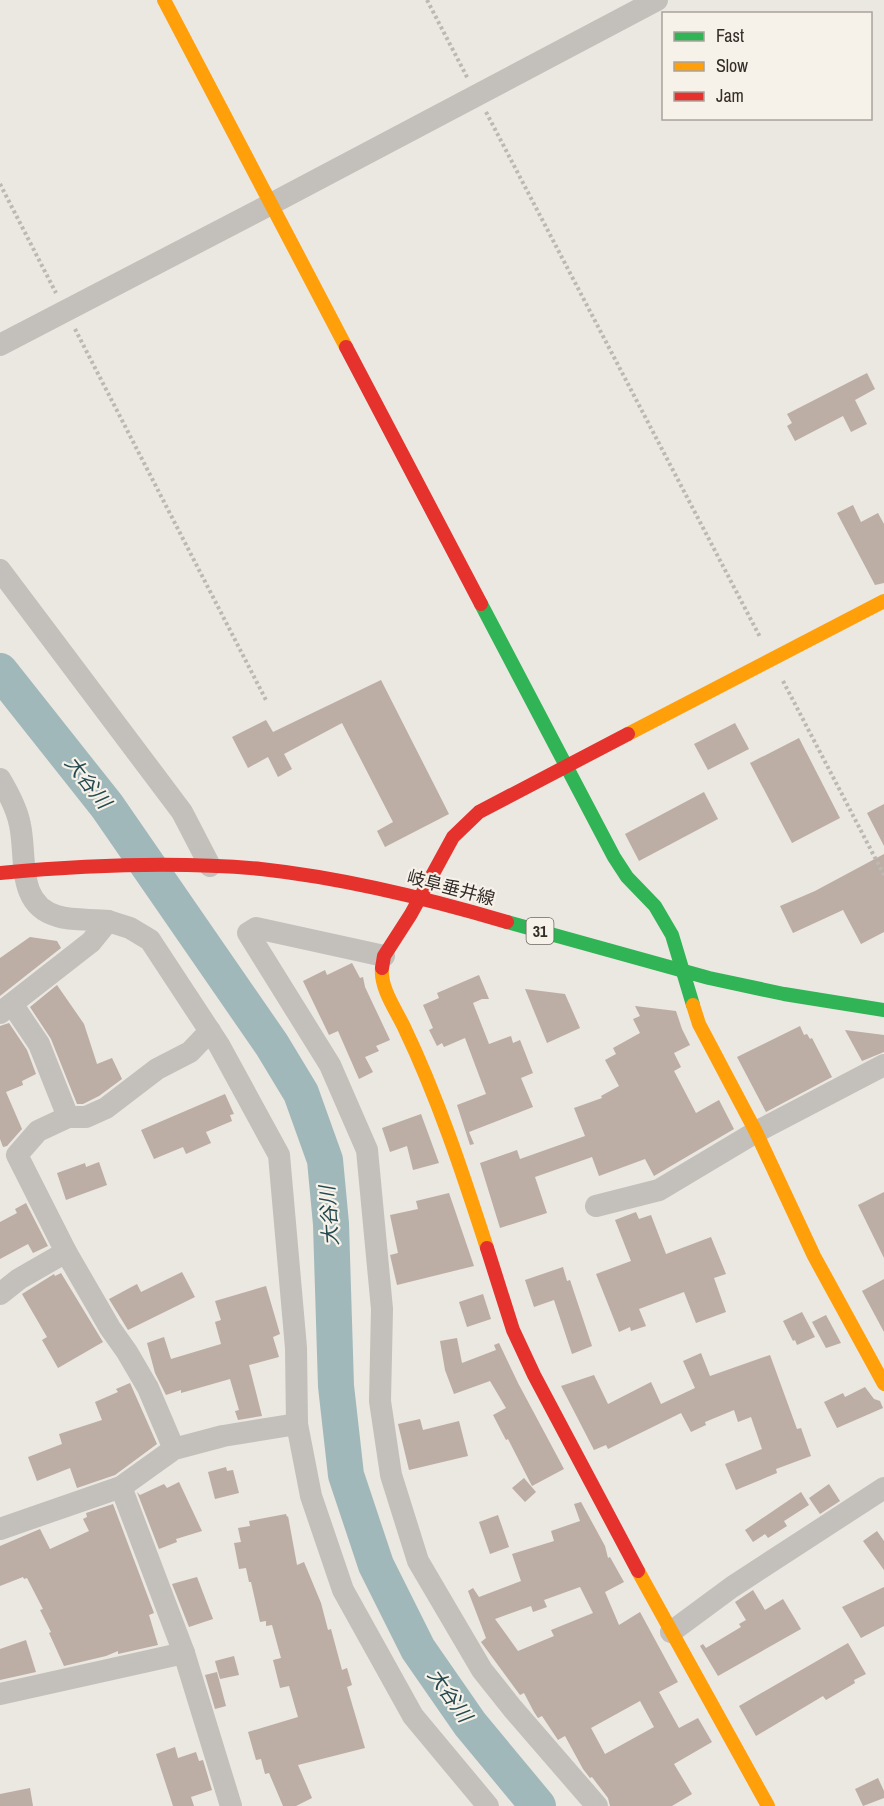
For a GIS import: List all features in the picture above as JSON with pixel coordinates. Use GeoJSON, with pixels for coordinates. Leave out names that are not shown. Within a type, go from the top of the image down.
{"type":"FeatureCollection","features":[{"type":"Feature","properties":{"kind":"street"},"geometry":{"type":"LineString","coordinates":[[164,0],[614,857],[627,877],[655,906],[672,935],[699,1024],[756,1132],[814,1256],[884,1384]]}},
{"type":"Feature","properties":{"kind":"street"},"geometry":{"type":"LineString","coordinates":[[0,345],[657,0]]}},
{"type":"Feature","properties":{"kind":"street"},"geometry":{"type":"LineString","coordinates":[[0,570],[182,812],[201,866]]}},
{"type":"Feature","properties":{"kind":"street"},"geometry":{"type":"LineString","coordinates":[[768,1806],[671,1632],[534,1375],[513,1330],[436,1101],[381,979],[384,957],[421,897],[453,837],[478,812],[884,601]]}},
{"type":"Feature","properties":{"kind":"street"},"geometry":{"type":"LineString","coordinates":[[0,779],[11,796],[20,825],[24,871],[29,892],[42,909],[58,917],[108,921],[130,928],[150,940],[210,1031],[279,1155],[296,1348],[297,1424],[312,1496],[343,1590],[413,1716],[488,1806]]}},
{"type":"Feature","properties":{"kind":"street","name":"岐阜垂井線"},"geometry":{"type":"LineString","coordinates":[[0,873],[76,866],[201,866],[298,874],[421,897],[684,972],[786,995],[884,1010]]}},
{"type":"Feature","properties":{"kind":"street"},"geometry":{"type":"LineString","coordinates":[[68,1116],[39,1044],[6,1009],[92,942],[108,921]]}},
{"type":"Feature","properties":{"kind":"street"},"geometry":{"type":"LineString","coordinates":[[384,957],[256,928],[248,933],[330,1065],[367,1150],[382,1309],[380,1401],[390,1475],[418,1561],[482,1670],[597,1806]]}},
{"type":"Feature","properties":{"kind":"street"},"geometry":{"type":"LineString","coordinates":[[174,1449],[148,1388],[9,1158],[38,1131],[68,1116],[86,1117],[106,1108],[157,1069],[190,1052],[210,1031]]}},
{"type":"Feature","properties":{"kind":"street"},"geometry":{"type":"LineString","coordinates":[[596,1206],[658,1190],[756,1132],[884,1065]]}},
{"type":"Feature","properties":{"kind":"street"},"geometry":{"type":"LineString","coordinates":[[0,1294],[19,1279],[66,1252]]}},
{"type":"Feature","properties":{"kind":"street"},"geometry":{"type":"LineString","coordinates":[[0,1529],[122,1487],[174,1449],[223,1436],[297,1424]]}},
{"type":"Feature","properties":{"kind":"street"},"geometry":{"type":"LineString","coordinates":[[122,1487],[184,1653],[231,1806]]}},
{"type":"Feature","properties":{"kind":"street"},"geometry":{"type":"LineString","coordinates":[[671,1632],[732,1587],[884,1488]]}},
{"type":"Feature","properties":{"kind":"street"},"geometry":{"type":"LineString","coordinates":[[0,1694],[184,1653]]}},
{"type":"Feature","properties":{"kind":"path"},"geometry":{"type":"LineString","coordinates":[[427,0],[884,875]]}},
{"type":"Feature","properties":{"kind":"path"},"geometry":{"type":"LineString","coordinates":[[0,184],[267,702]]}},
{"type":"Feature","properties":{"kind":"building"},"geometry":{"type":"Polygon","coordinates":[[[867,373],[875,389],[855,400],[867,424],[851,432],[843,416],[795,441],[787,426],[792,423],[787,414],[867,373]]]}},
{"type":"Feature","properties":{"kind":"building"},"geometry":{"type":"Polygon","coordinates":[[[853,505],[861,522],[878,513],[884,524],[884,583],[875,585],[837,513],[853,505]]]}},
{"type":"Feature","properties":{"kind":"building"},"geometry":{"type":"Polygon","coordinates":[[[381,680],[449,814],[385,847],[377,831],[393,822],[342,723],[284,754],[292,769],[278,777],[268,757],[248,768],[232,737],[266,720],[273,732],[381,680]]]}},
{"type":"Feature","properties":{"kind":"building"},"geometry":{"type":"Polygon","coordinates":[[[735,723],[749,749],[708,770],[694,744],[735,723]]]}},
{"type":"Feature","properties":{"kind":"building"},"geometry":{"type":"Polygon","coordinates":[[[799,738],[840,818],[792,843],[750,763],[799,738]]]}},
{"type":"Feature","properties":{"kind":"building"},"geometry":{"type":"Polygon","coordinates":[[[704,792],[718,819],[639,861],[625,834],[704,792]]]}},
{"type":"Feature","properties":{"kind":"building"},"geometry":{"type":"Polygon","coordinates":[[[884,804],[884,846],[867,813],[884,804]]]}},
{"type":"Feature","properties":{"kind":"building"},"geometry":{"type":"Polygon","coordinates":[[[884,854],[884,932],[861,944],[843,910],[793,933],[780,906],[815,891],[884,854]]]}},
{"type":"Feature","properties":{"kind":"building"},"geometry":{"type":"Polygon","coordinates":[[[30,937],[57,941],[61,948],[0,996],[0,958],[30,937]]]}},
{"type":"Feature","properties":{"kind":"building"},"geometry":{"type":"Polygon","coordinates":[[[352,963],[360,978],[363,977],[365,987],[390,1040],[376,1046],[379,1051],[365,1057],[373,1072],[359,1079],[338,1031],[329,1035],[303,981],[325,970],[327,975],[352,963]]]}},
{"type":"Feature","properties":{"kind":"building"},"geometry":{"type":"Polygon","coordinates":[[[479,975],[489,999],[473,1003],[489,1044],[511,1036],[513,1043],[520,1040],[533,1073],[521,1078],[533,1107],[469,1132],[474,1144],[470,1145],[457,1105],[486,1094],[465,1038],[444,1047],[442,1043],[437,1046],[429,1030],[433,1028],[423,1005],[439,998],[437,993],[479,975]]]}},
{"type":"Feature","properties":{"kind":"building"},"geometry":{"type":"Polygon","coordinates":[[[57,985],[84,1024],[97,1064],[112,1058],[122,1079],[99,1096],[83,1104],[77,1104],[51,1039],[30,1007],[57,985]]]}},
{"type":"Feature","properties":{"kind":"building"},"geometry":{"type":"Polygon","coordinates":[[[525,989],[565,994],[580,1028],[547,1043],[525,989]]]}},
{"type":"Feature","properties":{"kind":"building"},"geometry":{"type":"Polygon","coordinates":[[[635,1006],[676,1011],[690,1045],[674,1053],[681,1067],[674,1071],[696,1113],[719,1100],[734,1129],[654,1176],[645,1159],[599,1176],[592,1157],[535,1177],[547,1213],[500,1228],[480,1163],[517,1150],[520,1159],[585,1136],[574,1108],[602,1098],[601,1096],[619,1086],[605,1060],[616,1054],[613,1048],[640,1033],[633,1019],[640,1016],[635,1006]]]}},
{"type":"Feature","properties":{"kind":"building"},"geometry":{"type":"Polygon","coordinates":[[[9,1023],[27,1050],[36,1074],[22,1081],[23,1085],[6,1092],[22,1129],[7,1146],[3,1147],[0,1139],[0,1026],[9,1023]]]}},
{"type":"Feature","properties":{"kind":"building"},"geometry":{"type":"Polygon","coordinates":[[[800,1026],[804,1035],[807,1034],[810,1039],[812,1038],[832,1077],[766,1112],[737,1057],[800,1026]]]}},
{"type":"Feature","properties":{"kind":"building"},"geometry":{"type":"Polygon","coordinates":[[[845,1030],[884,1035],[884,1052],[862,1061],[845,1030]]]}},
{"type":"Feature","properties":{"kind":"building"},"geometry":{"type":"Polygon","coordinates":[[[225,1094],[234,1114],[230,1115],[232,1121],[206,1132],[211,1143],[186,1154],[183,1147],[154,1159],[141,1130],[225,1094]]]}},
{"type":"Feature","properties":{"kind":"building"},"geometry":{"type":"Polygon","coordinates":[[[421,1114],[439,1163],[413,1170],[407,1146],[390,1152],[382,1128],[421,1114]]]}},
{"type":"Feature","properties":{"kind":"building"},"geometry":{"type":"Polygon","coordinates":[[[99,1162],[107,1185],[66,1200],[57,1173],[85,1163],[86,1167],[99,1162]]]}},
{"type":"Feature","properties":{"kind":"building"},"geometry":{"type":"Polygon","coordinates":[[[884,1192],[884,1258],[858,1205],[884,1192]]]}},
{"type":"Feature","properties":{"kind":"building"},"geometry":{"type":"Polygon","coordinates":[[[449,1193],[474,1266],[397,1285],[390,1255],[398,1253],[390,1215],[418,1209],[416,1201],[449,1193]]]}},
{"type":"Feature","properties":{"kind":"building"},"geometry":{"type":"Polygon","coordinates":[[[26,1203],[48,1246],[33,1253],[28,1244],[0,1259],[0,1222],[17,1213],[15,1209],[26,1203]]]}},
{"type":"Feature","properties":{"kind":"building"},"geometry":{"type":"Polygon","coordinates":[[[636,1212],[639,1219],[651,1215],[666,1254],[711,1237],[726,1274],[714,1278],[726,1312],[696,1323],[684,1292],[639,1309],[646,1326],[631,1331],[630,1327],[619,1332],[596,1274],[631,1261],[615,1220],[636,1212]]]}},
{"type":"Feature","properties":{"kind":"building"},"geometry":{"type":"Polygon","coordinates":[[[563,1267],[567,1281],[570,1280],[592,1346],[572,1354],[554,1300],[534,1307],[525,1280],[563,1267]]]}},
{"type":"Feature","properties":{"kind":"building"},"geometry":{"type":"Polygon","coordinates":[[[182,1272],[195,1297],[128,1330],[109,1299],[137,1284],[141,1292],[182,1272]]]}},
{"type":"Feature","properties":{"kind":"building"},"geometry":{"type":"Polygon","coordinates":[[[61,1273],[103,1342],[58,1368],[42,1340],[47,1337],[22,1294],[54,1274],[55,1276],[61,1273]]]}},
{"type":"Feature","properties":{"kind":"building"},"geometry":{"type":"Polygon","coordinates":[[[884,1279],[884,1332],[862,1291],[884,1279]]]}},
{"type":"Feature","properties":{"kind":"building"},"geometry":{"type":"Polygon","coordinates":[[[266,1286],[280,1334],[273,1337],[279,1357],[249,1365],[262,1416],[238,1420],[235,1411],[239,1410],[230,1379],[166,1395],[155,1373],[147,1343],[164,1337],[171,1359],[221,1344],[215,1322],[221,1320],[215,1301],[266,1286]]]}},
{"type":"Feature","properties":{"kind":"building"},"geometry":{"type":"Polygon","coordinates":[[[483,1294],[491,1319],[467,1327],[459,1302],[483,1294]]]}},
{"type":"Feature","properties":{"kind":"building"},"geometry":{"type":"Polygon","coordinates":[[[802,1312],[815,1337],[797,1345],[783,1321],[802,1312]]]}},
{"type":"Feature","properties":{"kind":"building"},"geometry":{"type":"Polygon","coordinates":[[[826,1315],[841,1343],[826,1348],[812,1322],[826,1315]]]}},
{"type":"Feature","properties":{"kind":"building"},"geometry":{"type":"Polygon","coordinates":[[[457,1338],[462,1363],[496,1350],[494,1345],[499,1343],[564,1469],[532,1486],[493,1415],[506,1408],[490,1381],[454,1394],[445,1370],[440,1341],[457,1338]]]}},
{"type":"Feature","properties":{"kind":"building"},"geometry":{"type":"Polygon","coordinates":[[[701,1353],[710,1376],[770,1355],[797,1429],[801,1428],[811,1456],[776,1469],[777,1473],[736,1490],[725,1464],[762,1449],[751,1417],[738,1422],[734,1410],[705,1422],[706,1425],[691,1432],[681,1413],[608,1449],[606,1445],[594,1450],[561,1386],[594,1375],[608,1404],[651,1382],[661,1404],[695,1388],[683,1361],[701,1353]]]}},
{"type":"Feature","properties":{"kind":"building"},"geometry":{"type":"Polygon","coordinates":[[[130,1383],[157,1444],[115,1475],[77,1488],[70,1468],[37,1481],[28,1457],[62,1444],[59,1434],[102,1420],[95,1402],[118,1392],[116,1389],[130,1383]]]}},
{"type":"Feature","properties":{"kind":"building"},"geometry":{"type":"Polygon","coordinates":[[[865,1387],[874,1399],[880,1401],[883,1408],[837,1428],[824,1402],[843,1393],[845,1397],[865,1387]]]}},
{"type":"Feature","properties":{"kind":"building"},"geometry":{"type":"Polygon","coordinates":[[[420,1419],[423,1430],[459,1421],[468,1456],[409,1470],[398,1424],[420,1419]]]}},
{"type":"Feature","properties":{"kind":"building"},"geometry":{"type":"Polygon","coordinates":[[[226,1467],[227,1471],[233,1470],[239,1493],[215,1499],[208,1472],[226,1467]]]}},
{"type":"Feature","properties":{"kind":"building"},"geometry":{"type":"Polygon","coordinates":[[[524,1478],[536,1492],[525,1502],[512,1488],[524,1478]]]}},
{"type":"Feature","properties":{"kind":"building"},"geometry":{"type":"Polygon","coordinates":[[[179,1482],[202,1531],[176,1539],[177,1542],[159,1549],[137,1492],[140,1495],[164,1484],[167,1488],[179,1482]]]}},
{"type":"Feature","properties":{"kind":"building"},"geometry":{"type":"Polygon","coordinates":[[[829,1484],[840,1501],[820,1514],[809,1498],[829,1484]]]}},
{"type":"Feature","properties":{"kind":"building"},"geometry":{"type":"Polygon","coordinates":[[[801,1492],[809,1505],[784,1521],[787,1526],[768,1538],[765,1534],[753,1542],[745,1530],[801,1492]]]}},
{"type":"Feature","properties":{"kind":"building"},"geometry":{"type":"Polygon","coordinates":[[[581,1502],[605,1546],[608,1558],[610,1557],[624,1582],[605,1592],[619,1625],[640,1612],[678,1682],[659,1692],[679,1728],[698,1718],[712,1742],[674,1764],[692,1794],[672,1806],[610,1806],[608,1798],[583,1769],[565,1736],[558,1740],[542,1716],[538,1718],[524,1693],[520,1695],[481,1642],[486,1638],[468,1591],[473,1588],[479,1597],[521,1581],[512,1554],[554,1541],[551,1531],[580,1521],[574,1504],[581,1502]],[[580,1587],[544,1600],[547,1607],[533,1612],[531,1606],[495,1619],[518,1651],[554,1636],[551,1630],[593,1613],[580,1587]],[[640,1701],[591,1728],[605,1754],[654,1727],[640,1701]]]}},
{"type":"Feature","properties":{"kind":"building"},"geometry":{"type":"Polygon","coordinates":[[[113,1504],[154,1613],[149,1615],[158,1645],[118,1654],[118,1651],[64,1666],[40,1610],[43,1609],[27,1578],[23,1577],[0,1586],[0,1546],[40,1529],[50,1549],[89,1531],[83,1519],[87,1517],[86,1513],[113,1504]]]}},
{"type":"Feature","properties":{"kind":"building"},"geometry":{"type":"Polygon","coordinates":[[[286,1514],[297,1565],[304,1562],[321,1603],[328,1630],[331,1629],[342,1670],[347,1668],[352,1685],[347,1687],[365,1748],[298,1765],[312,1798],[296,1806],[283,1806],[269,1773],[265,1774],[261,1759],[256,1760],[248,1732],[298,1717],[289,1686],[280,1688],[273,1660],[281,1658],[272,1625],[266,1626],[266,1621],[260,1622],[251,1582],[249,1582],[246,1568],[239,1569],[234,1543],[241,1542],[238,1528],[250,1526],[249,1521],[286,1514]]]}},
{"type":"Feature","properties":{"kind":"building"},"geometry":{"type":"Polygon","coordinates":[[[498,1515],[509,1547],[490,1554],[479,1522],[498,1515]]]}},
{"type":"Feature","properties":{"kind":"building"},"geometry":{"type":"Polygon","coordinates":[[[877,1531],[884,1541],[884,1570],[863,1541],[877,1531]]]}},
{"type":"Feature","properties":{"kind":"building"},"geometry":{"type":"Polygon","coordinates":[[[197,1577],[213,1619],[189,1627],[172,1584],[197,1577]]]}},
{"type":"Feature","properties":{"kind":"building"},"geometry":{"type":"Polygon","coordinates":[[[884,1587],[884,1626],[861,1638],[842,1607],[884,1587]]]}},
{"type":"Feature","properties":{"kind":"building"},"geometry":{"type":"Polygon","coordinates":[[[753,1590],[765,1610],[783,1599],[801,1629],[718,1676],[700,1646],[703,1644],[706,1648],[741,1627],[739,1624],[746,1620],[735,1602],[753,1590]]]}},
{"type":"Feature","properties":{"kind":"building"},"geometry":{"type":"Polygon","coordinates":[[[26,1640],[36,1672],[0,1680],[0,1649],[26,1640]]]}},
{"type":"Feature","properties":{"kind":"building"},"geometry":{"type":"Polygon","coordinates":[[[848,1643],[866,1674],[826,1700],[823,1696],[756,1736],[739,1706],[848,1643]]]}},
{"type":"Feature","properties":{"kind":"building"},"geometry":{"type":"Polygon","coordinates":[[[234,1656],[239,1675],[220,1679],[215,1661],[234,1656]]]}},
{"type":"Feature","properties":{"kind":"building"},"geometry":{"type":"Polygon","coordinates":[[[217,1672],[226,1706],[215,1709],[205,1675],[217,1672]]]}},
{"type":"Feature","properties":{"kind":"building"},"geometry":{"type":"Polygon","coordinates":[[[175,1747],[178,1758],[196,1752],[199,1761],[203,1760],[212,1790],[191,1797],[194,1806],[173,1806],[156,1754],[175,1747]]]}},
{"type":"Feature","properties":{"kind":"building"},"geometry":{"type":"Polygon","coordinates":[[[878,1778],[884,1791],[884,1798],[863,1806],[855,1789],[878,1778]]]}},
{"type":"Feature","properties":{"kind":"building"},"geometry":{"type":"Polygon","coordinates":[[[30,1788],[33,1806],[0,1806],[0,1794],[30,1788]]]}},
{"type":"Feature","properties":{"kind":"waterway","name":"大谷川"},"geometry":{"type":"LineString","coordinates":[[0,671],[107,806],[272,1045],[301,1093],[325,1160],[331,1224],[336,1386],[346,1475],[376,1565],[418,1649],[470,1724],[538,1806]]}},
{"type":"Feature","properties":{"kind":"traffic: fast"},"geometry":{"type":"LineString","coordinates":[[481,604],[614,857],[627,877],[655,906],[672,935],[693,1005]]}},
{"type":"Feature","properties":{"kind":"traffic: fast"},"geometry":{"type":"LineString","coordinates":[[507,922],[709,978],[784,994],[884,1010]]}},
{"type":"Feature","properties":{"kind":"traffic: slow"},"geometry":{"type":"LineString","coordinates":[[164,0],[346,347]]}},
{"type":"Feature","properties":{"kind":"traffic: slow"},"geometry":{"type":"LineString","coordinates":[[628,734],[884,601]]}},
{"type":"Feature","properties":{"kind":"traffic: slow"},"geometry":{"type":"LineString","coordinates":[[382,968],[383,983],[439,1109],[487,1248]]}},
{"type":"Feature","properties":{"kind":"traffic: slow"},"geometry":{"type":"LineString","coordinates":[[693,1005],[699,1024],[756,1132],[814,1256],[884,1384]]}},
{"type":"Feature","properties":{"kind":"traffic: slow"},"geometry":{"type":"LineString","coordinates":[[638,1571],[768,1806]]}},
{"type":"Feature","properties":{"kind":"traffic: jam"},"geometry":{"type":"LineString","coordinates":[[346,347],[481,604]]}},
{"type":"Feature","properties":{"kind":"traffic: jam"},"geometry":{"type":"LineString","coordinates":[[382,968],[384,956],[411,914],[453,837],[479,812],[628,734]]}},
{"type":"Feature","properties":{"kind":"traffic: jam"},"geometry":{"type":"LineString","coordinates":[[0,873],[130,865],[196,865],[261,869],[385,890],[507,922]]}},
{"type":"Feature","properties":{"kind":"traffic: jam"},"geometry":{"type":"LineString","coordinates":[[487,1248],[513,1330],[534,1375],[638,1571]]}}]}
